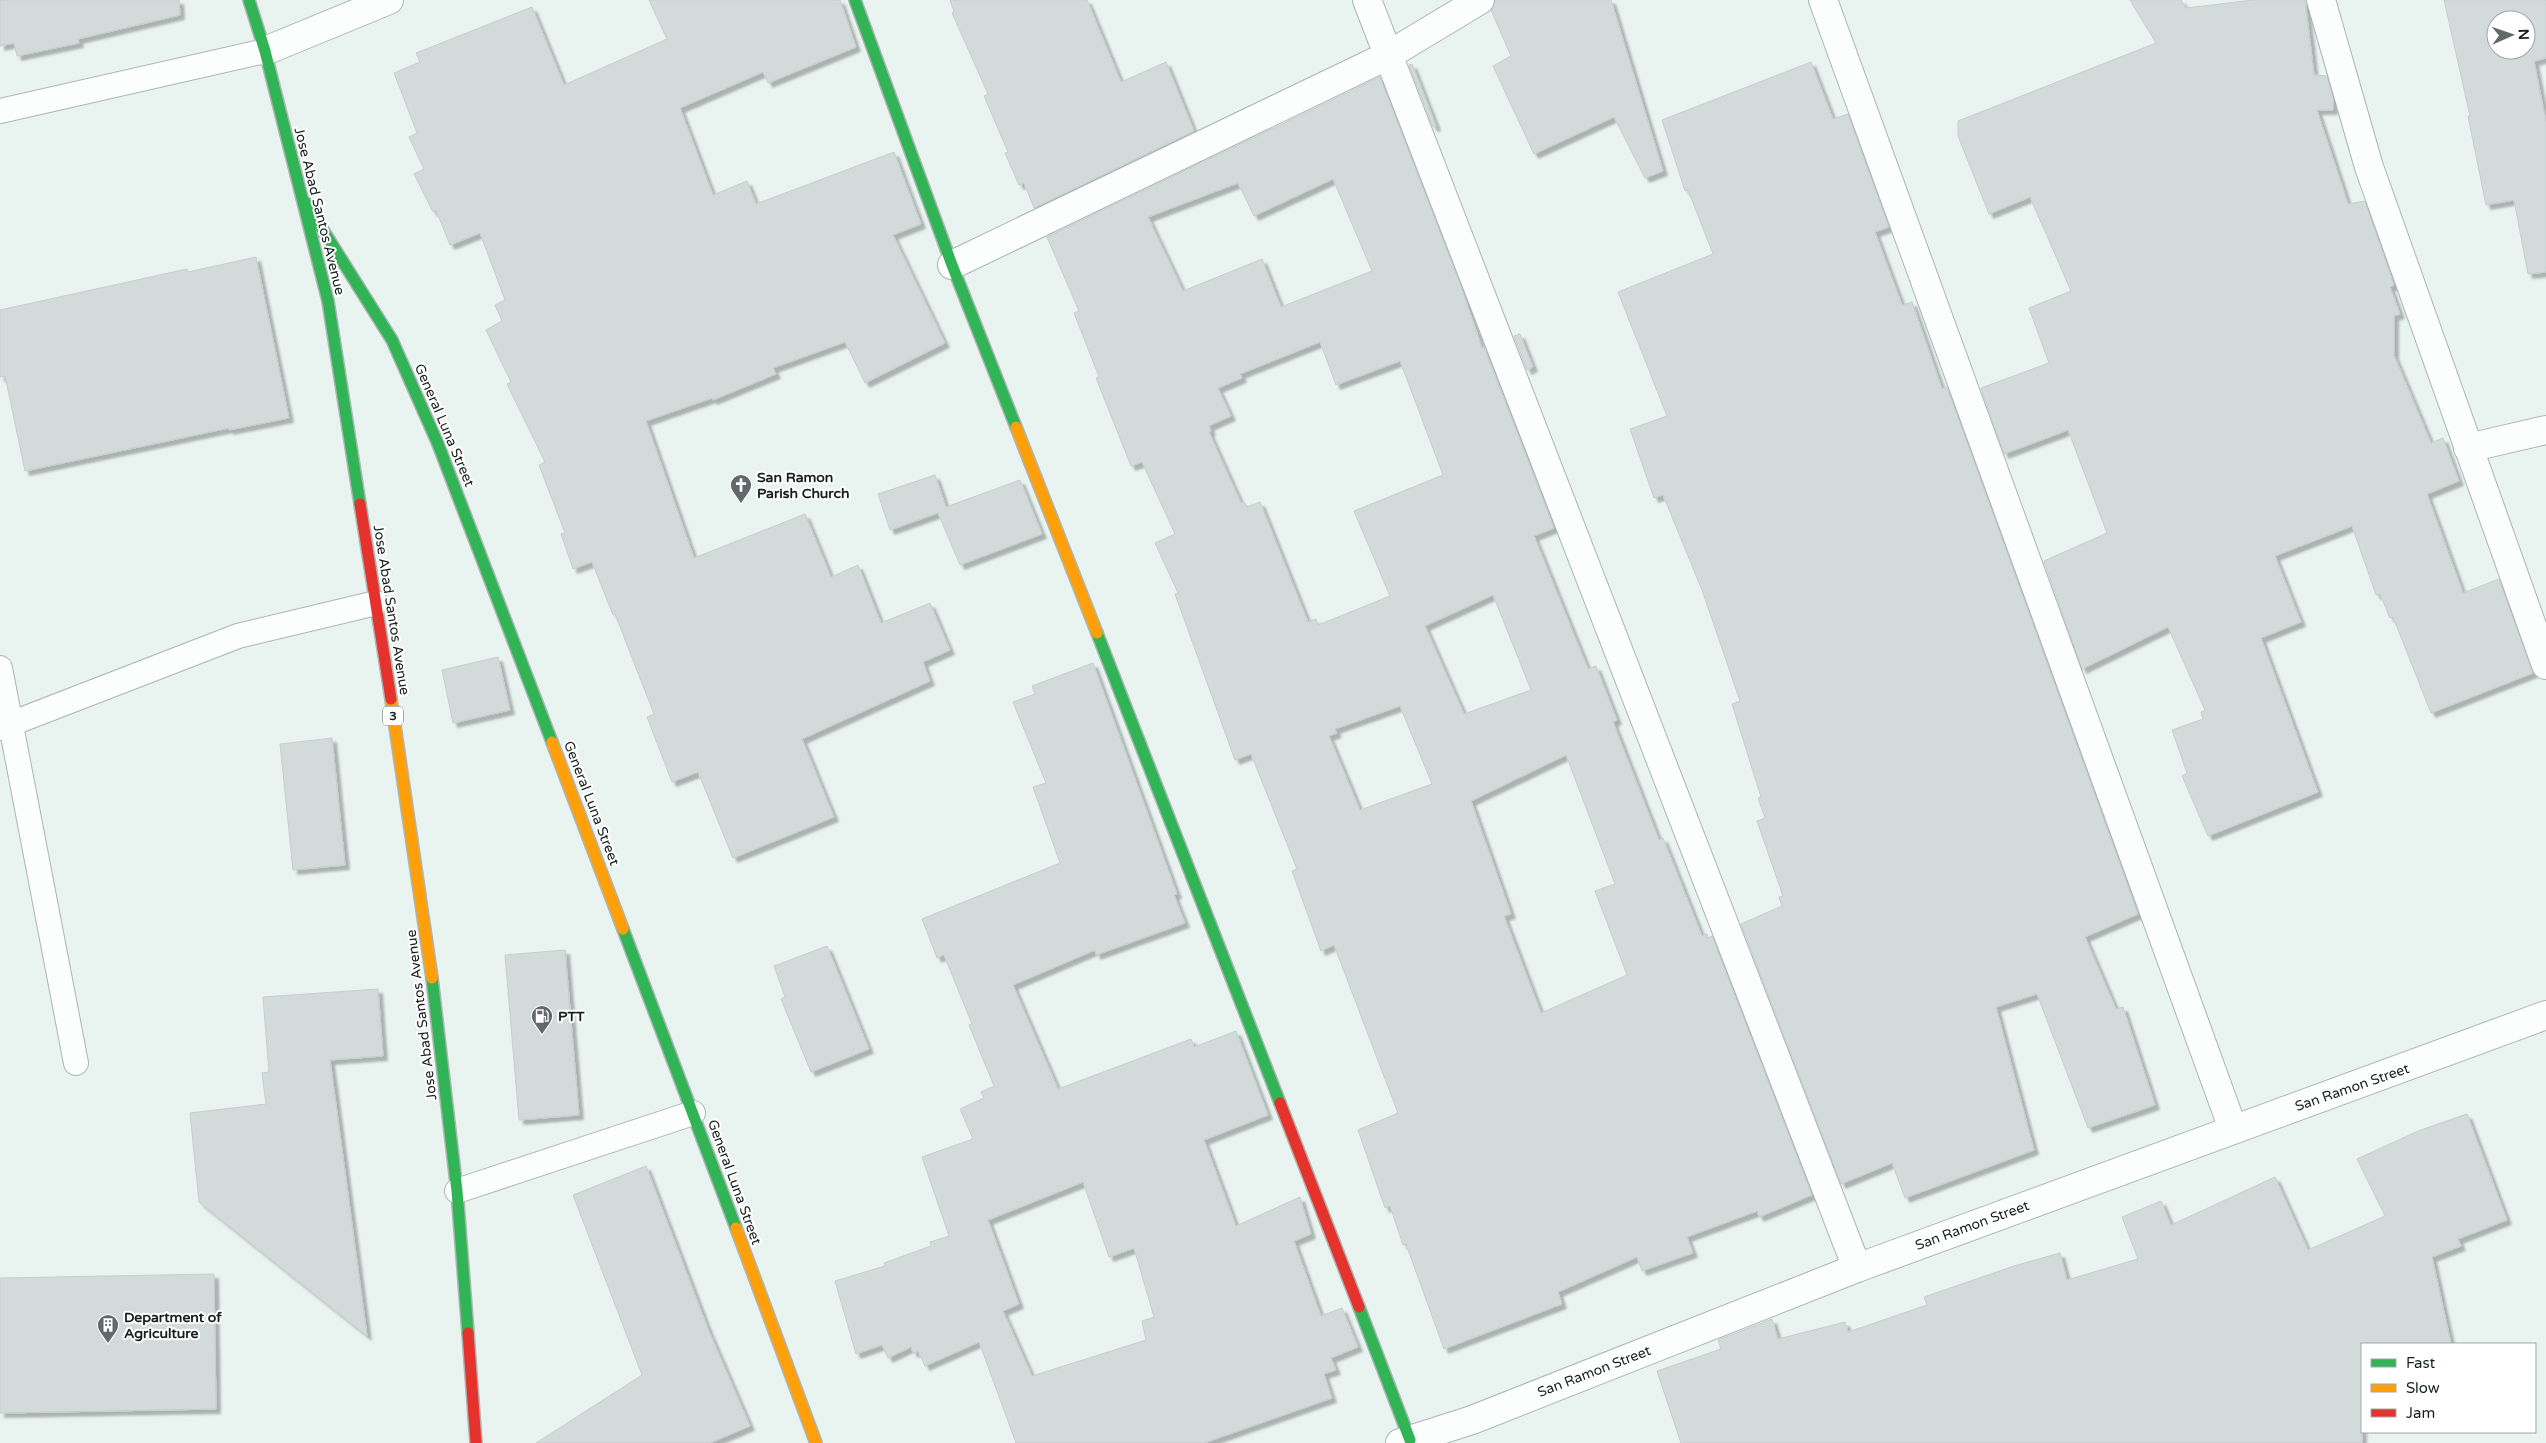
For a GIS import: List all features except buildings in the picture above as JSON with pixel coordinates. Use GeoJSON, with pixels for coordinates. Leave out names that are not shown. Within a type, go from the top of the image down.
{"type":"FeatureCollection","features":[{"type":"Feature","properties":{"kind":"main road","name":"Jose Abad Santos Avenue"},"geometry":{"type":"LineString","coordinates":[[249,0],[265,51],[299,193],[328,301],[376,603],[428,940],[457,1191],[476,1443]]}},
{"type":"Feature","properties":{"kind":"main road"},"geometry":{"type":"LineString","coordinates":[[855,0],[952,265],[1176,832],[1405,1441]]}},
{"type":"Feature","properties":{"kind":"main road","name":"General Luna Street"},"geometry":{"type":"LineString","coordinates":[[299,193],[392,340],[438,444],[693,1113],[816,1443]]}},
{"type":"Feature","properties":{"kind":"street"},"geometry":{"type":"LineString","coordinates":[[265,51],[389,0]]}},
{"type":"Feature","properties":{"kind":"street"},"geometry":{"type":"LineString","coordinates":[[1367,0],[1387,56],[1857,1268]]}},
{"type":"Feature","properties":{"kind":"street"},"geometry":{"type":"LineString","coordinates":[[952,265],[1387,56],[1480,0]]}},
{"type":"Feature","properties":{"kind":"street"},"geometry":{"type":"LineString","coordinates":[[1823,0],[2233,1129]]}},
{"type":"Feature","properties":{"kind":"street"},"geometry":{"type":"LineString","coordinates":[[2321,0],[2369,167],[2546,665]]}},
{"type":"Feature","properties":{"kind":"street"},"geometry":{"type":"LineString","coordinates":[[2468,448],[2546,430]]}},
{"type":"Feature","properties":{"kind":"street","name":"San Ramon Street"},"geometry":{"type":"LineString","coordinates":[[1405,1441],[1472,1420],[1857,1268],[2233,1129],[2473,1044],[2546,1015]]}},
{"type":"Feature","properties":{"kind":"lane"},"geometry":{"type":"LineString","coordinates":[[0,112],[265,51]]}},
{"type":"Feature","properties":{"kind":"lane"},"geometry":{"type":"LineString","coordinates":[[6,725],[238,636],[376,603]]}},
{"type":"Feature","properties":{"kind":"lane"},"geometry":{"type":"LineString","coordinates":[[0,668],[6,725],[76,1063]]}},
{"type":"Feature","properties":{"kind":"lane"},"geometry":{"type":"LineString","coordinates":[[457,1191],[693,1113]]}},
{"type":"Feature","properties":{"kind":"traffic: fast"},"geometry":{"type":"LineString","coordinates":[[249,0],[265,51],[328,301],[360,504]]}},
{"type":"Feature","properties":{"kind":"traffic: fast"},"geometry":{"type":"LineString","coordinates":[[855,0],[952,265],[1016,427]]}},
{"type":"Feature","properties":{"kind":"traffic: fast"},"geometry":{"type":"LineString","coordinates":[[306,203],[392,340],[438,444],[552,742]]}},
{"type":"Feature","properties":{"kind":"traffic: fast"},"geometry":{"type":"LineString","coordinates":[[1097,633],[1280,1103]]}},
{"type":"Feature","properties":{"kind":"traffic: fast"},"geometry":{"type":"LineString","coordinates":[[623,929],[736,1228]]}},
{"type":"Feature","properties":{"kind":"traffic: fast"},"geometry":{"type":"LineString","coordinates":[[432,978],[457,1191],[468,1333]]}},
{"type":"Feature","properties":{"kind":"traffic: fast"},"geometry":{"type":"LineString","coordinates":[[1359,1307],[1410,1440]]}},
{"type":"Feature","properties":{"kind":"traffic: slow"},"geometry":{"type":"LineString","coordinates":[[1016,427],[1097,633]]}},
{"type":"Feature","properties":{"kind":"traffic: slow"},"geometry":{"type":"LineString","coordinates":[[391,699],[432,978]]}},
{"type":"Feature","properties":{"kind":"traffic: slow"},"geometry":{"type":"LineString","coordinates":[[552,742],[623,929]]}},
{"type":"Feature","properties":{"kind":"traffic: slow"},"geometry":{"type":"LineString","coordinates":[[736,1228],[816,1443]]}},
{"type":"Feature","properties":{"kind":"traffic: jam"},"geometry":{"type":"LineString","coordinates":[[360,504],[391,699]]}},
{"type":"Feature","properties":{"kind":"traffic: jam"},"geometry":{"type":"LineString","coordinates":[[1280,1103],[1359,1307]]}},
{"type":"Feature","properties":{"kind":"traffic: jam"},"geometry":{"type":"LineString","coordinates":[[468,1333],[476,1443]]}},
{"type":"Feature","properties":{"kind":"place","name":"San Ramon Parish Church"},"geometry":{"type":"Point","coordinates":[741,504]}},
{"type":"Feature","properties":{"kind":"place","name":"PTT"},"geometry":{"type":"Point","coordinates":[542,1035]}},
{"type":"Feature","properties":{"kind":"place","name":"Department of Agriculture"},"geometry":{"type":"Point","coordinates":[108,1344]}}]}
